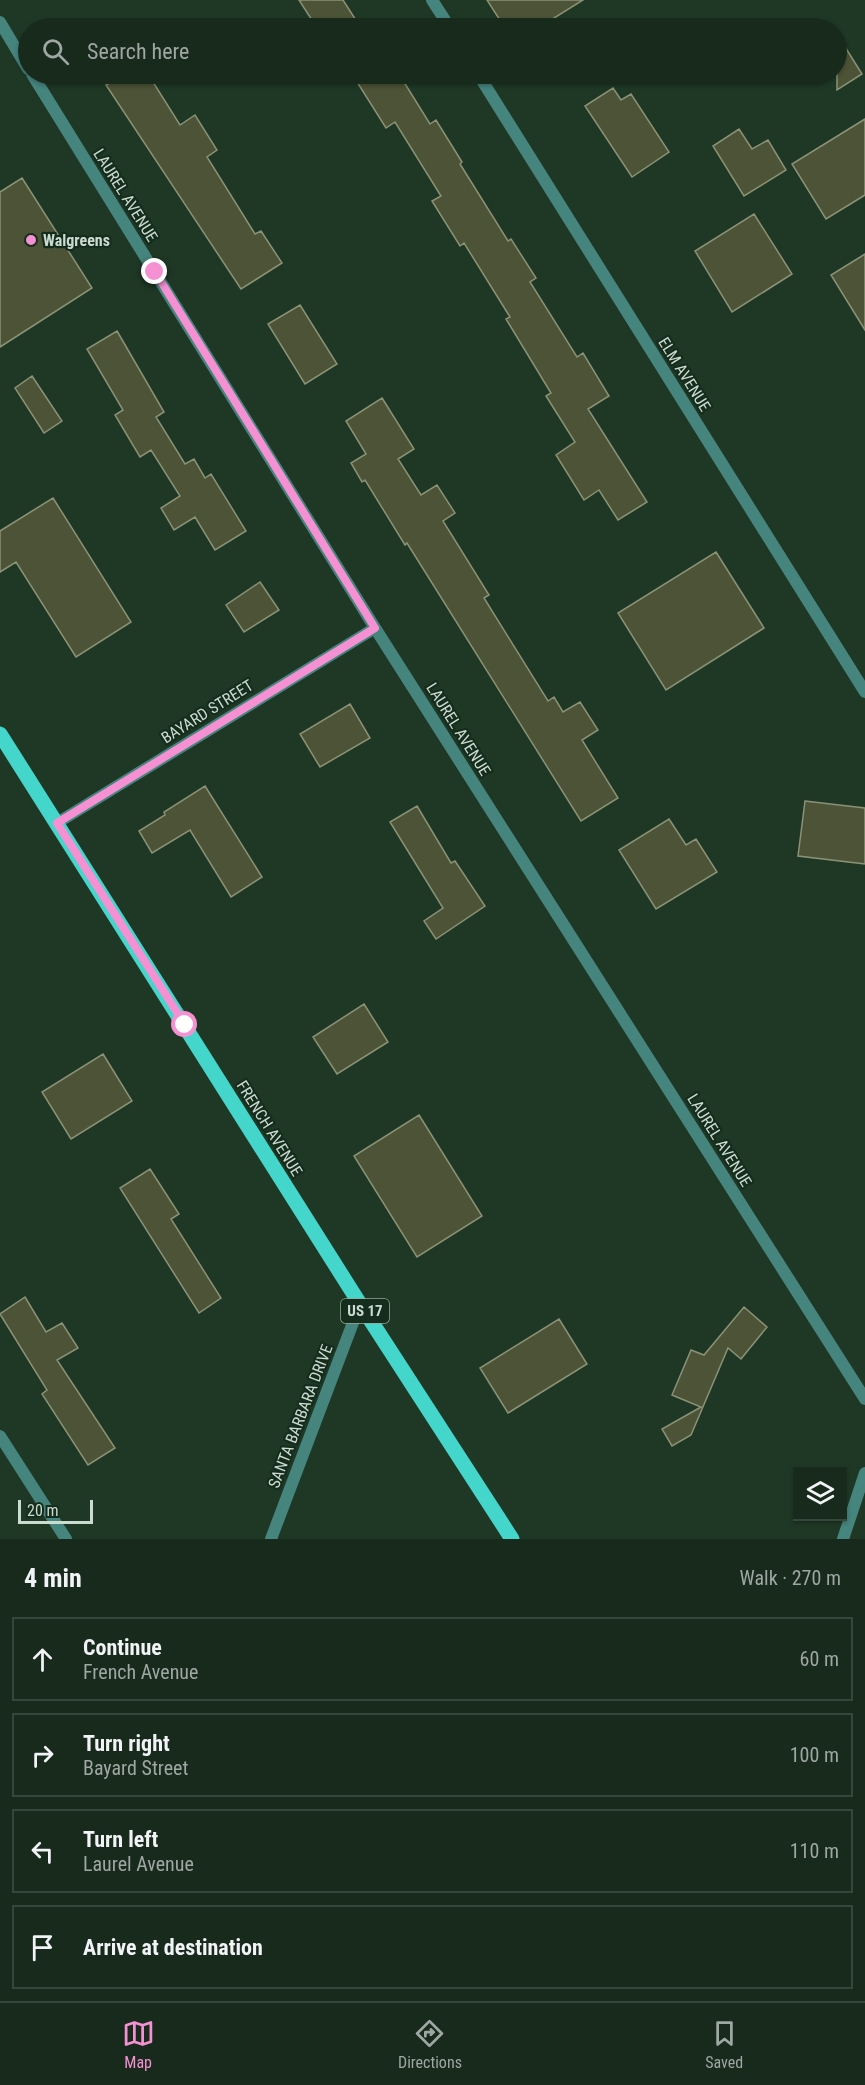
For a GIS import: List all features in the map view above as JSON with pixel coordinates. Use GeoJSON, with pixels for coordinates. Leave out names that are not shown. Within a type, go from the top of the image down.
{"type":"FeatureCollection","features":[{"type":"Feature","properties":{"kind":"main road","name":"FRENCH AVENUE"},"geometry":{"type":"LineString","coordinates":[[0,734],[360,1304],[512,1539]]}},
{"type":"Feature","properties":{"kind":"street"},"geometry":{"type":"LineString","coordinates":[[432,0],[444,18]]}},
{"type":"Feature","properties":{"kind":"street"},"geometry":{"type":"LineString","coordinates":[[0,22],[18,52]]}},
{"type":"Feature","properties":{"kind":"street","name":"LAUREL AVENUE"},"geometry":{"type":"LineString","coordinates":[[38,84],[375,628],[865,1399]]}},
{"type":"Feature","properties":{"kind":"street","name":"ELM AVENUE"},"geometry":{"type":"LineString","coordinates":[[484,84],[865,692]]}},
{"type":"Feature","properties":{"kind":"street","name":"BAYARD STREET"},"geometry":{"type":"LineString","coordinates":[[57,823],[375,628]]}},
{"type":"Feature","properties":{"kind":"street","name":"SANTA BARBARA DRIVE"},"geometry":{"type":"LineString","coordinates":[[272,1539],[360,1304]]}},
{"type":"Feature","properties":{"kind":"street"},"geometry":{"type":"LineString","coordinates":[[0,1436],[66,1539]]}},
{"type":"Feature","properties":{"kind":"street"},"geometry":{"type":"LineString","coordinates":[[843,1539],[865,1473]]}},
{"type":"Feature","properties":{"kind":"building"},"geometry":{"type":"Polygon","coordinates":[[[299,0],[343,0],[355,18],[311,18],[299,0]]]}},
{"type":"Feature","properties":{"kind":"building"},"geometry":{"type":"Polygon","coordinates":[[[487,0],[583,0],[554,18],[499,18],[487,0]]]}},
{"type":"Feature","properties":{"kind":"building"},"geometry":{"type":"Polygon","coordinates":[[[847,50],[862,74],[847,84],[847,50]]]}},
{"type":"Feature","properties":{"kind":"building"},"geometry":{"type":"Polygon","coordinates":[[[154,84],[180,125],[195,115],[217,150],[207,157],[255,234],[261,231],[282,263],[241,289],[106,85],[154,84]]]}},
{"type":"Feature","properties":{"kind":"building"},"geometry":{"type":"Polygon","coordinates":[[[358,84],[405,84],[430,124],[436,120],[462,162],[460,164],[508,241],[511,239],[536,278],[530,282],[577,357],[583,353],[609,396],[588,409],[647,502],[618,520],[599,490],[584,500],[556,455],[575,442],[546,396],[551,393],[506,319],[510,317],[464,243],[460,246],[432,201],[441,196],[395,122],[386,128],[358,84]]]}},
{"type":"Feature","properties":{"kind":"building"},"geometry":{"type":"Polygon","coordinates":[[[837,84],[846,84],[837,90],[837,84]]]}},
{"type":"Feature","properties":{"kind":"building"},"geometry":{"type":"Polygon","coordinates":[[[613,88],[621,100],[631,94],[669,152],[632,177],[585,106],[613,88]]]}},
{"type":"Feature","properties":{"kind":"building"},"geometry":{"type":"Polygon","coordinates":[[[865,119],[865,195],[826,219],[792,164],[865,119]]]}},
{"type":"Feature","properties":{"kind":"building"},"geometry":{"type":"Polygon","coordinates":[[[739,129],[752,149],[768,140],[786,170],[744,196],[713,146],[739,129]]]}},
{"type":"Feature","properties":{"kind":"building","name":"Walgreens"},"geometry":{"type":"Polygon","coordinates":[[[22,178],[92,288],[0,347],[0,192],[22,178]]]}},
{"type":"Feature","properties":{"kind":"building"},"geometry":{"type":"Polygon","coordinates":[[[754,214],[792,274],[732,312],[695,251],[754,214]]]}},
{"type":"Feature","properties":{"kind":"building"},"geometry":{"type":"Polygon","coordinates":[[[865,254],[865,330],[831,275],[865,254]]]}},
{"type":"Feature","properties":{"kind":"building"},"geometry":{"type":"Polygon","coordinates":[[[300,305],[337,364],[305,384],[268,324],[300,305]]]}},
{"type":"Feature","properties":{"kind":"building"},"geometry":{"type":"Polygon","coordinates":[[[117,331],[164,412],[156,417],[185,464],[194,459],[205,478],[211,474],[246,531],[215,550],[195,517],[174,530],[161,508],[180,496],[151,450],[140,457],[115,415],[123,410],[87,349],[117,331]]]}},
{"type":"Feature","properties":{"kind":"building"},"geometry":{"type":"Polygon","coordinates":[[[32,376],[62,421],[44,433],[15,388],[32,376]]]}},
{"type":"Feature","properties":{"kind":"building"},"geometry":{"type":"Polygon","coordinates":[[[382,398],[414,449],[398,459],[421,495],[437,485],[455,513],[443,521],[489,595],[484,598],[548,701],[554,697],[563,712],[580,702],[598,730],[582,740],[618,798],[581,821],[407,543],[405,545],[365,480],[362,482],[351,463],[366,454],[346,421],[382,398]]]}},
{"type":"Feature","properties":{"kind":"building"},"geometry":{"type":"Polygon","coordinates":[[[53,498],[131,622],[76,657],[16,562],[0,572],[0,531],[53,498]]]}},
{"type":"Feature","properties":{"kind":"building"},"geometry":{"type":"Polygon","coordinates":[[[716,552],[764,628],[666,690],[618,613],[716,552]]]}},
{"type":"Feature","properties":{"kind":"building"},"geometry":{"type":"Polygon","coordinates":[[[260,582],[279,610],[244,632],[226,605],[260,582]]]}},
{"type":"Feature","properties":{"kind":"building"},"geometry":{"type":"Polygon","coordinates":[[[350,704],[370,738],[320,767],[300,734],[350,704]]]}},
{"type":"Feature","properties":{"kind":"building"},"geometry":{"type":"Polygon","coordinates":[[[205,786],[262,877],[231,897],[190,830],[152,853],[139,831],[205,786]]]}},
{"type":"Feature","properties":{"kind":"building"},"geometry":{"type":"Polygon","coordinates":[[[805,801],[865,808],[865,864],[798,856],[805,801]]]}},
{"type":"Feature","properties":{"kind":"building"},"geometry":{"type":"Polygon","coordinates":[[[417,806],[451,863],[455,861],[485,906],[436,939],[424,921],[443,908],[390,822],[417,806]]]}},
{"type":"Feature","properties":{"kind":"building"},"geometry":{"type":"Polygon","coordinates":[[[669,819],[686,845],[696,839],[717,872],[656,909],[619,850],[669,819]]]}},
{"type":"Feature","properties":{"kind":"building"},"geometry":{"type":"Polygon","coordinates":[[[364,1004],[388,1042],[337,1074],[313,1037],[364,1004]]]}},
{"type":"Feature","properties":{"kind":"building"},"geometry":{"type":"Polygon","coordinates":[[[103,1054],[132,1101],[71,1139],[42,1092],[103,1054]]]}},
{"type":"Feature","properties":{"kind":"building"},"geometry":{"type":"Polygon","coordinates":[[[419,1115],[482,1216],[417,1257],[354,1156],[419,1115]]]}},
{"type":"Feature","properties":{"kind":"building"},"geometry":{"type":"Polygon","coordinates":[[[150,1169],[179,1214],[171,1219],[221,1298],[199,1313],[120,1188],[150,1169]]]}},
{"type":"Feature","properties":{"kind":"building"},"geometry":{"type":"Polygon","coordinates":[[[25,1297],[46,1332],[62,1323],[78,1348],[57,1360],[115,1448],[88,1465],[42,1394],[47,1390],[0,1314],[25,1297]]]}},
{"type":"Feature","properties":{"kind":"building"},"geometry":{"type":"Polygon","coordinates":[[[744,1307],[767,1327],[741,1359],[728,1348],[691,1435],[672,1446],[662,1429],[701,1407],[672,1395],[691,1350],[704,1355],[744,1307]]]}},
{"type":"Feature","properties":{"kind":"building"},"geometry":{"type":"Polygon","coordinates":[[[559,1319],[587,1364],[508,1413],[480,1368],[559,1319]]]}},
{"type":"Feature","properties":{"kind":"place","name":"Walgreens"},"geometry":{"type":"Point","coordinates":[31,240]}},
{"type":"Feature","properties":{"kind":"route"},"geometry":{"type":"LineString","coordinates":[[155,272],[375,628],[57,823],[185,1025]]}}]}
